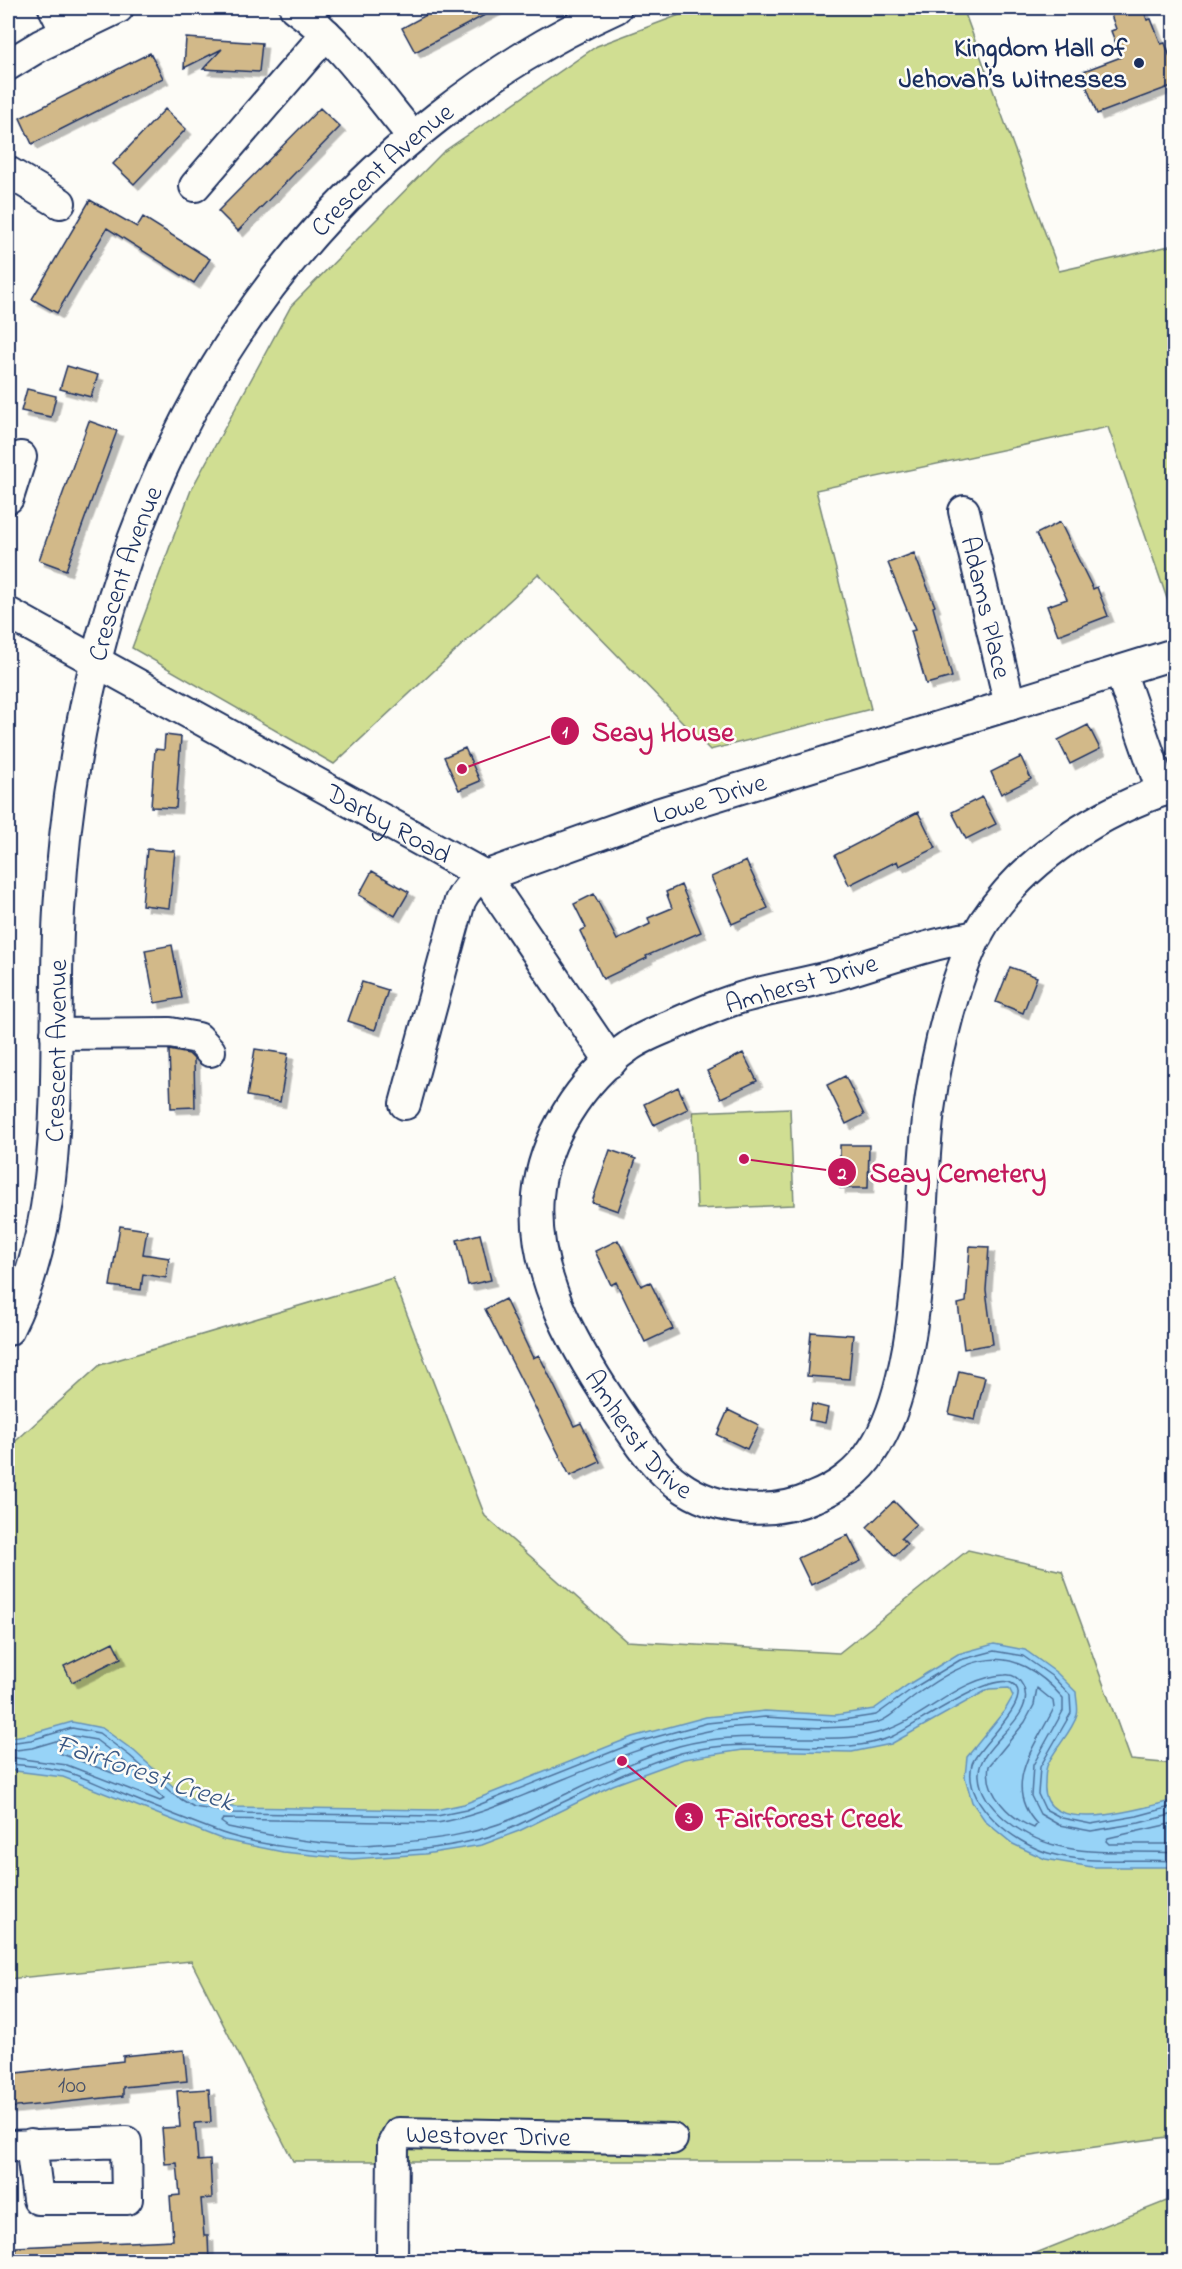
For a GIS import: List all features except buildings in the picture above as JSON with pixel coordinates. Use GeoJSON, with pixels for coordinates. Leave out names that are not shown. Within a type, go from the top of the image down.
{"type":"FeatureCollection","features":[{"type":"Feature","properties":{"kind":"street"},"geometry":{"type":"LineString","coordinates":[[8,65],[60,20],[118,8]]}},
{"type":"Feature","properties":{"kind":"street"},"geometry":{"type":"LineString","coordinates":[[295,8],[326,34],[413,137]]}},
{"type":"Feature","properties":{"kind":"street","name":"Crescent Avenue"},"geometry":{"type":"LineString","coordinates":[[8,1330],[27,1284],[47,1192],[56,1092],[59,910],[64,844],[77,749],[95,662],[112,600],[132,540],[156,482],[183,425],[217,363],[257,304],[300,247],[348,195],[413,137],[486,80],[528,52],[572,27],[616,8]]}},
{"type":"Feature","properties":{"kind":"street"},"geometry":{"type":"LineString","coordinates":[[195,186],[326,34]]}},
{"type":"Feature","properties":{"kind":"street"},"geometry":{"type":"LineString","coordinates":[[8,172],[60,203]]}},
{"type":"Feature","properties":{"kind":"street"},"geometry":{"type":"LineString","coordinates":[[8,498],[21,457]]}},
{"type":"Feature","properties":{"kind":"street","name":"Adams Place"},"geometry":{"type":"LineString","coordinates":[[964,511],[1010,705]]}},
{"type":"Feature","properties":{"kind":"street","name":"Darby Road"},"geometry":{"type":"LineString","coordinates":[[8,613],[485,876],[611,1062]]}},
{"type":"Feature","properties":{"kind":"street","name":"Lowe Drive"},"geometry":{"type":"LineString","coordinates":[[405,1104],[460,901],[465,890],[474,881],[657,814],[1174,654]]}},
{"type":"Feature","properties":{"kind":"street"},"geometry":{"type":"LineString","coordinates":[[1120,671],[1168,789]]}},
{"type":"Feature","properties":{"kind":"street","name":"Amherst Drive"},"geometry":{"type":"LineString","coordinates":[[977,936],[945,941],[832,976],[739,998],[643,1038],[625,1048],[611,1062],[591,1083],[561,1123],[549,1148],[541,1174],[537,1202],[539,1230],[551,1286],[561,1313],[573,1339],[611,1403],[655,1463],[677,1484],[705,1499],[745,1508],[766,1508],[804,1502],[837,1486],[872,1452],[886,1426],[901,1383],[913,1326],[920,1267],[924,1174],[934,1075],[960,978],[977,936],[1002,898],[1053,851],[1098,820],[1129,804],[1168,789]]}},
{"type":"Feature","properties":{"kind":"street"},"geometry":{"type":"LineString","coordinates":[[56,1034],[170,1033],[198,1038],[210,1051]]}},
{"type":"Feature","properties":{"kind":"street","name":"Westover Drive"},"geometry":{"type":"LineString","coordinates":[[392,2262],[393,2144],[399,2133],[672,2139]]}},
{"type":"Feature","properties":{"kind":"green space"},"geometry":{"type":"Polygon","coordinates":[[[698,8],[963,8],[1059,271],[1174,245],[1174,619],[1108,427],[816,490],[871,709],[710,750],[538,574],[334,764],[132,648],[191,490],[291,306],[443,152],[597,46],[698,8]]]}},
{"type":"Feature","properties":{"kind":"green space"},"geometry":{"type":"Polygon","coordinates":[[[790,1108],[794,1205],[697,1209],[693,1112],[790,1108]]]}},
{"type":"Feature","properties":{"kind":"green space"},"geometry":{"type":"Polygon","coordinates":[[[393,1278],[485,1516],[626,1641],[839,1653],[968,1550],[1062,1571],[1131,1760],[1174,1764],[1174,2136],[995,2161],[293,2161],[191,1961],[8,1979],[8,1448],[100,1365],[393,1278]]]}},
{"type":"Feature","properties":{"kind":"green space"},"geometry":{"type":"Polygon","coordinates":[[[1174,2198],[1174,2261],[1016,2261],[1174,2198]]]}},
{"type":"Feature","properties":{"kind":"water"},"geometry":{"type":"Polygon","coordinates":[[[994,1644],[1025,1650],[1057,1673],[1076,1692],[1078,1709],[1075,1721],[1046,1768],[1045,1784],[1048,1801],[1059,1811],[1076,1816],[1097,1816],[1174,1800],[1174,1867],[1092,1867],[1045,1859],[1013,1844],[986,1822],[972,1802],[965,1777],[967,1757],[1005,1710],[1013,1696],[1009,1688],[989,1689],[891,1744],[852,1752],[743,1750],[684,1759],[613,1785],[519,1831],[482,1845],[425,1854],[352,1859],[283,1852],[224,1840],[63,1777],[8,1770],[8,1738],[72,1722],[102,1728],[134,1751],[178,1791],[195,1801],[233,1807],[436,1810],[464,1804],[632,1737],[706,1717],[765,1711],[836,1715],[874,1709],[958,1654],[994,1644]]]}},
{"type":"Feature","properties":{"kind":"place","name":"Kingdom Hall of Jehovah’s Witnesses"},"geometry":{"type":"Point","coordinates":[1139,63]}},
{"type":"Feature","properties":{"kind":"place","name":"Seay House"},"geometry":{"type":"Point","coordinates":[462,769]}},
{"type":"Feature","properties":{"kind":"place","name":"Seay Cemetery"},"geometry":{"type":"Point","coordinates":[744,1159]}},
{"type":"Feature","properties":{"kind":"place","name":"Fairforest Creek"},"geometry":{"type":"Point","coordinates":[622,1761]}}]}
